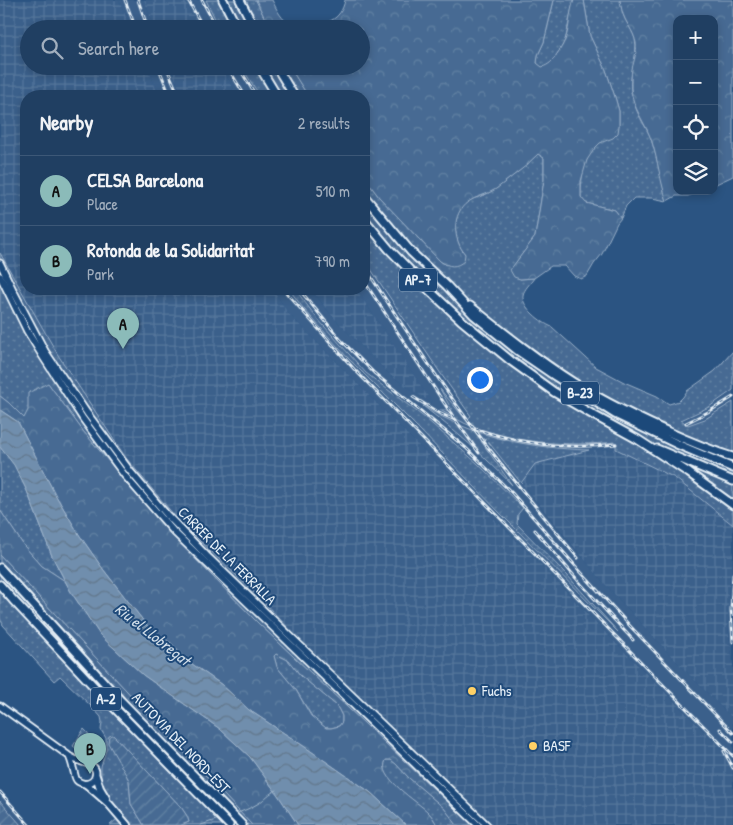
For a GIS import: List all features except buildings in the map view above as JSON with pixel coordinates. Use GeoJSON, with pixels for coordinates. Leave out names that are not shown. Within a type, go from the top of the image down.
{"type":"FeatureCollection","features":[{"type":"Feature","properties":{"kind":"highway"},"geometry":{"type":"LineString","coordinates":[[223,0],[233,20]]}},
{"type":"Feature","properties":{"kind":"highway"},"geometry":{"type":"LineString","coordinates":[[240,0],[250,20]]}},
{"type":"Feature","properties":{"kind":"highway"},"geometry":{"type":"LineString","coordinates":[[264,75],[273,90]]}},
{"type":"Feature","properties":{"kind":"highway"},"geometry":{"type":"LineString","coordinates":[[281,75],[290,90]]}},
{"type":"Feature","properties":{"kind":"highway","name":"AP-7"},"geometry":{"type":"LineString","coordinates":[[370,203],[411,252],[447,286],[529,352],[589,392],[648,423],[733,457]]}},
{"type":"Feature","properties":{"kind":"highway","name":"AP-7"},"geometry":{"type":"LineString","coordinates":[[370,226],[430,292],[511,361],[554,392],[637,439],[733,505]]}},
{"type":"Feature","properties":{"kind":"highway","name":"B-23"},"geometry":{"type":"LineString","coordinates":[[447,286],[498,335],[575,390],[615,414],[733,468]]}},
{"type":"Feature","properties":{"kind":"highway"},"geometry":{"type":"LineString","coordinates":[[637,439],[733,481]]}},
{"type":"Feature","properties":{"kind":"highway","name":"AUTOVIA DEL NORD-EST"},"geometry":{"type":"LineString","coordinates":[[0,568],[121,701],[239,822]]}},
{"type":"Feature","properties":{"kind":"highway","name":"AUTOVIA DEL NORD-EST"},"geometry":{"type":"LineString","coordinates":[[0,585],[101,694],[229,825]]}},
{"type":"Feature","properties":{"kind":"main road"},"geometry":{"type":"LineString","coordinates":[[96,776],[109,804]]}},
{"type":"Feature","properties":{"kind":"main road"},"geometry":{"type":"LineString","coordinates":[[86,784],[109,804],[127,825]]}},
{"type":"Feature","properties":{"kind":"street","name":"CARRER DE LA FERRALLA"},"geometry":{"type":"LineString","coordinates":[[0,263],[45,351],[87,413],[168,515],[206,556],[487,825]]}},
{"type":"Feature","properties":{"kind":"street","name":"CARRER DE LA FERRALLA"},"geometry":{"type":"LineString","coordinates":[[0,276],[43,357],[83,419],[131,483],[174,532],[478,825]]}},
{"type":"Feature","properties":{"kind":"street"},"geometry":{"type":"LineString","coordinates":[[0,706],[68,756],[92,766],[96,776],[91,782],[86,784],[77,781],[68,756]]}},
{"type":"Feature","properties":{"kind":"street"},"geometry":{"type":"LineString","coordinates":[[74,771],[77,765],[83,763]]}},
{"type":"Feature","properties":{"kind":"shaded area"},"geometry":{"type":"Polygon","coordinates":[[[0,0],[119,0],[127,20],[20,20],[20,75],[151,75],[157,90],[20,90],[20,288],[0,253],[0,0]]]}},
{"type":"Feature","properties":{"kind":"shaded area"},"geometry":{"type":"Polygon","coordinates":[[[119,0],[144,0],[152,20],[127,20],[119,0]]]}},
{"type":"Feature","properties":{"kind":"shaded area"},"geometry":{"type":"Polygon","coordinates":[[[144,0],[185,0],[196,20],[152,20],[144,0]]]}},
{"type":"Feature","properties":{"kind":"shaded area"},"geometry":{"type":"Polygon","coordinates":[[[185,0],[206,0],[216,20],[196,20],[185,0]]]}},
{"type":"Feature","properties":{"kind":"shaded area"},"geometry":{"type":"Polygon","coordinates":[[[151,75],[174,75],[180,90],[157,90],[151,75]]]}},
{"type":"Feature","properties":{"kind":"shaded area"},"geometry":{"type":"Polygon","coordinates":[[[174,75],[226,75],[235,90],[180,90],[174,75]]]}},
{"type":"Feature","properties":{"kind":"shaded area"},"geometry":{"type":"Polygon","coordinates":[[[226,75],[247,75],[256,90],[235,90],[226,75]]]}},
{"type":"Feature","properties":{"kind":"shaded area"},"geometry":{"type":"Polygon","coordinates":[[[370,268],[441,374],[472,416],[466,420],[443,392],[453,411],[442,411],[465,423],[482,429],[522,439],[559,443],[599,444],[616,442],[616,449],[589,450],[559,449],[522,444],[473,431],[429,410],[493,465],[508,481],[481,441],[486,438],[604,583],[733,719],[733,760],[588,615],[540,563],[412,439],[288,313],[277,295],[293,295],[347,357],[610,622],[517,524],[518,514],[522,508],[477,463],[425,418],[366,373],[316,317],[300,295],[316,295],[332,316],[391,376],[432,403],[360,295],[370,295],[370,268]]]}},
{"type":"Feature","properties":{"kind":"shaded area"},"geometry":{"type":"Polygon","coordinates":[[[24,295],[277,295],[288,313],[412,439],[540,563],[588,615],[733,760],[733,825],[491,825],[179,521],[126,458],[58,355],[24,295]]]}},
{"type":"Feature","properties":{"kind":"shaded area"},"geometry":{"type":"Polygon","coordinates":[[[316,295],[360,295],[433,404],[391,376],[332,316],[316,295]]]}},
{"type":"Feature","properties":{"kind":"shaded area"},"geometry":{"type":"Polygon","coordinates":[[[733,390],[733,402],[705,419],[688,425],[681,420],[709,407],[733,390]]]}},
{"type":"Feature","properties":{"kind":"shaded area"},"geometry":{"type":"Polygon","coordinates":[[[616,449],[675,478],[733,525],[733,556],[728,596],[728,628],[733,663],[733,719],[604,583],[521,483],[535,464],[589,450],[616,449]]]}},
{"type":"Feature","properties":{"kind":"shaded area"},"geometry":{"type":"Polygon","coordinates":[[[733,556],[733,663],[728,628],[728,595],[733,556]]]}},
{"type":"Feature","properties":{"kind":"shaded area"},"geometry":{"type":"Polygon","coordinates":[[[0,789],[31,825],[21,825],[5,807],[0,801],[0,789]]]}},
{"type":"Feature","properties":{"kind":"green space"},"geometry":{"type":"Polygon","coordinates":[[[206,0],[256,0],[266,20],[216,20],[206,0]]]}},
{"type":"Feature","properties":{"kind":"green space"},"geometry":{"type":"Polygon","coordinates":[[[256,0],[272,0],[278,12],[285,20],[266,20],[256,0]]]}},
{"type":"Feature","properties":{"kind":"green space"},"geometry":{"type":"Polygon","coordinates":[[[345,0],[554,0],[544,42],[538,55],[537,63],[542,67],[552,61],[563,44],[567,35],[574,0],[584,0],[590,36],[606,70],[619,111],[619,126],[618,133],[613,138],[600,143],[587,160],[581,181],[581,197],[586,203],[615,210],[621,218],[602,254],[587,276],[581,279],[574,276],[565,266],[551,266],[534,278],[520,279],[514,277],[510,270],[535,237],[544,180],[544,158],[538,154],[496,189],[471,200],[462,207],[456,220],[456,235],[465,254],[464,261],[458,265],[446,265],[379,197],[370,185],[370,90],[304,90],[295,75],[370,75],[370,20],[331,20],[340,13],[345,0]]]}},
{"type":"Feature","properties":{"kind":"green space"},"geometry":{"type":"Polygon","coordinates":[[[554,0],[575,0],[563,44],[552,61],[542,68],[537,63],[538,55],[544,42],[554,0]]]}},
{"type":"Feature","properties":{"kind":"green space"},"geometry":{"type":"Polygon","coordinates":[[[584,0],[620,0],[623,14],[634,36],[636,46],[630,85],[631,92],[636,109],[651,138],[667,201],[652,198],[634,198],[626,206],[621,218],[615,210],[586,203],[581,198],[582,178],[587,159],[598,145],[619,126],[619,111],[606,70],[590,36],[584,0]]]}},
{"type":"Feature","properties":{"kind":"green space"},"geometry":{"type":"Polygon","coordinates":[[[620,0],[733,0],[733,176],[718,183],[718,15],[673,15],[673,195],[691,195],[676,196],[667,201],[652,142],[632,95],[631,74],[636,53],[636,43],[622,10],[620,0]]]}},
{"type":"Feature","properties":{"kind":"green space"},"geometry":{"type":"Polygon","coordinates":[[[247,75],[295,75],[304,90],[256,90],[247,75]]]}},
{"type":"Feature","properties":{"kind":"green space"},"geometry":{"type":"Polygon","coordinates":[[[538,154],[544,158],[544,180],[535,237],[514,265],[520,279],[534,278],[526,288],[523,300],[533,314],[552,327],[596,367],[624,382],[657,396],[669,404],[679,401],[687,391],[715,371],[733,351],[733,390],[709,407],[681,420],[688,425],[705,419],[733,402],[733,525],[675,478],[616,449],[616,442],[578,444],[519,439],[481,430],[440,410],[452,410],[440,389],[466,420],[471,416],[370,268],[370,185],[379,197],[446,265],[465,254],[456,235],[456,220],[462,207],[467,202],[496,188],[538,154]]]}},
{"type":"Feature","properties":{"kind":"green space"},"geometry":{"type":"Polygon","coordinates":[[[0,253],[20,288],[20,295],[24,295],[58,355],[126,458],[179,521],[491,825],[472,825],[258,623],[165,528],[83,431],[48,383],[24,418],[0,396],[0,253]]]}},
{"type":"Feature","properties":{"kind":"green space"},"geometry":{"type":"Polygon","coordinates":[[[293,295],[300,295],[316,317],[366,373],[425,418],[477,463],[523,508],[518,514],[517,524],[567,575],[618,632],[347,357],[293,295]]]}},
{"type":"Feature","properties":{"kind":"green space"},"geometry":{"type":"Polygon","coordinates":[[[48,383],[83,431],[165,528],[258,623],[472,825],[457,825],[444,808],[409,778],[396,764],[391,760],[386,760],[387,774],[392,781],[428,812],[437,825],[406,825],[370,792],[249,710],[222,685],[185,659],[171,643],[152,632],[80,536],[56,496],[18,422],[0,410],[0,396],[24,418],[28,410],[28,393],[48,383]],[[276,654],[274,656],[277,667],[296,690],[311,716],[326,728],[339,726],[342,722],[342,716],[337,706],[301,676],[288,660],[276,654]]]}},
{"type":"Feature","properties":{"kind":"green space"},"geometry":{"type":"Polygon","coordinates":[[[423,406],[462,426],[503,439],[545,447],[589,450],[535,464],[521,483],[486,439],[481,441],[512,485],[469,444],[423,406]]]}},
{"type":"Feature","properties":{"kind":"green space"},"geometry":{"type":"Polygon","coordinates":[[[0,447],[14,464],[27,491],[52,556],[65,581],[42,566],[24,546],[0,510],[0,447]]]}},
{"type":"Feature","properties":{"kind":"green space"},"geometry":{"type":"Polygon","coordinates":[[[0,510],[24,546],[42,566],[65,581],[100,635],[143,675],[220,729],[250,757],[298,825],[252,825],[0,555],[0,510]]]}},
{"type":"Feature","properties":{"kind":"green space"},"geometry":{"type":"Polygon","coordinates":[[[0,555],[252,825],[181,825],[189,822],[181,807],[113,735],[122,766],[129,780],[131,804],[144,825],[110,825],[123,814],[102,788],[101,766],[106,750],[106,738],[101,730],[101,717],[60,676],[54,681],[3,625],[0,618],[0,555]]]}},
{"type":"Feature","properties":{"kind":"green space"},"geometry":{"type":"Polygon","coordinates":[[[276,654],[288,660],[301,676],[337,706],[342,716],[342,722],[339,726],[326,728],[313,718],[296,690],[277,667],[274,656],[276,654]]]}},
{"type":"Feature","properties":{"kind":"green space"},"geometry":{"type":"Polygon","coordinates":[[[84,729],[93,740],[91,749],[86,752],[80,751],[73,746],[84,729]]]}},
{"type":"Feature","properties":{"kind":"green space"},"geometry":{"type":"Polygon","coordinates":[[[113,735],[181,807],[189,822],[181,825],[144,825],[131,804],[129,780],[108,743],[109,736],[113,735]]]}},
{"type":"Feature","properties":{"kind":"green space"},"geometry":{"type":"Polygon","coordinates":[[[386,760],[391,760],[396,764],[409,778],[444,808],[457,825],[437,825],[428,812],[392,782],[385,767],[386,760]]]}},
{"type":"Feature","properties":{"kind":"green space"},"geometry":{"type":"Polygon","coordinates":[[[0,801],[21,825],[0,825],[0,801]]]}},
{"type":"Feature","properties":{"kind":"water","name":"Riu el Llobregat"},"geometry":{"type":"Polygon","coordinates":[[[0,410],[18,422],[56,496],[80,536],[152,632],[171,643],[185,659],[222,685],[249,710],[370,792],[406,825],[298,825],[250,757],[220,729],[143,675],[100,635],[71,592],[52,556],[27,491],[14,465],[0,447],[0,410]]]}},
{"type":"Feature","properties":{"kind":"waterway"},"geometry":{"type":"LineString","coordinates":[[235,814],[256,805],[277,790]]}},
{"type":"Feature","properties":{"kind":"waterway"},"geometry":{"type":"LineString","coordinates":[[201,825],[219,819]]}},
{"type":"Feature","properties":{"kind":"railway"},"geometry":{"type":"LineString","coordinates":[[125,0],[133,20]]}},
{"type":"Feature","properties":{"kind":"railway"},"geometry":{"type":"LineString","coordinates":[[138,0],[145,20]]}},
{"type":"Feature","properties":{"kind":"railway"},"geometry":{"type":"LineString","coordinates":[[188,0],[199,20]]}},
{"type":"Feature","properties":{"kind":"railway"},"geometry":{"type":"LineString","coordinates":[[202,0],[212,20]]}},
{"type":"Feature","properties":{"kind":"railway"},"geometry":{"type":"LineString","coordinates":[[162,75],[168,90]]}},
{"type":"Feature","properties":{"kind":"railway"},"geometry":{"type":"LineString","coordinates":[[170,75],[176,90]]}},
{"type":"Feature","properties":{"kind":"railway"},"geometry":{"type":"LineString","coordinates":[[232,75],[241,90]]}},
{"type":"Feature","properties":{"kind":"railway"},"geometry":{"type":"LineString","coordinates":[[243,75],[252,90]]}},
{"type":"Feature","properties":{"kind":"railway"},"geometry":{"type":"LineString","coordinates":[[370,275],[466,418],[578,558]]}},
{"type":"Feature","properties":{"kind":"railway"},"geometry":{"type":"LineString","coordinates":[[370,290],[479,453]]}},
{"type":"Feature","properties":{"kind":"railway"},"geometry":{"type":"LineString","coordinates":[[288,295],[354,369],[733,756]]}},
{"type":"Feature","properties":{"kind":"railway"},"geometry":{"type":"LineString","coordinates":[[304,295],[340,339],[374,373],[466,448],[512,493],[631,627],[733,733]]}},
{"type":"Feature","properties":{"kind":"railway"},"geometry":{"type":"LineString","coordinates":[[413,397],[439,413],[455,420]]}},
{"type":"Feature","properties":{"kind":"railway"},"geometry":{"type":"LineString","coordinates":[[686,423],[733,397]]}},
{"type":"Feature","properties":{"kind":"railway"},"geometry":{"type":"LineString","coordinates":[[476,429],[510,439],[562,446],[616,444]]}},
{"type":"Feature","properties":{"kind":"railway"},"geometry":{"type":"LineString","coordinates":[[535,530],[581,584],[633,640]]}},
{"type":"Feature","properties":{"kind":"railway"},"geometry":{"type":"LineString","coordinates":[[733,575],[731,610],[733,642]]}},
{"type":"Feature","properties":{"kind":"railway"},"geometry":{"type":"LineString","coordinates":[[720,729],[733,742]]}},
{"type":"Feature","properties":{"kind":"railway"},"geometry":{"type":"LineString","coordinates":[[724,751],[733,768]]}},
{"type":"Feature","properties":{"kind":"railway"},"geometry":{"type":"LineString","coordinates":[[0,792],[29,825]]}},
{"type":"Feature","properties":{"kind":"place","name":"CELSA Barcelona"},"geometry":{"type":"Point","coordinates":[123,349]}},
{"type":"Feature","properties":{"kind":"place","name":"Fuchs"},"geometry":{"type":"Point","coordinates":[472,691]}},
{"type":"Feature","properties":{"kind":"place","name":"BASF"},"geometry":{"type":"Point","coordinates":[533,746]}},
{"type":"Feature","properties":{"kind":"place","name":"Rotonda de la Solidaritat"},"geometry":{"type":"Point","coordinates":[90,774]}}]}
